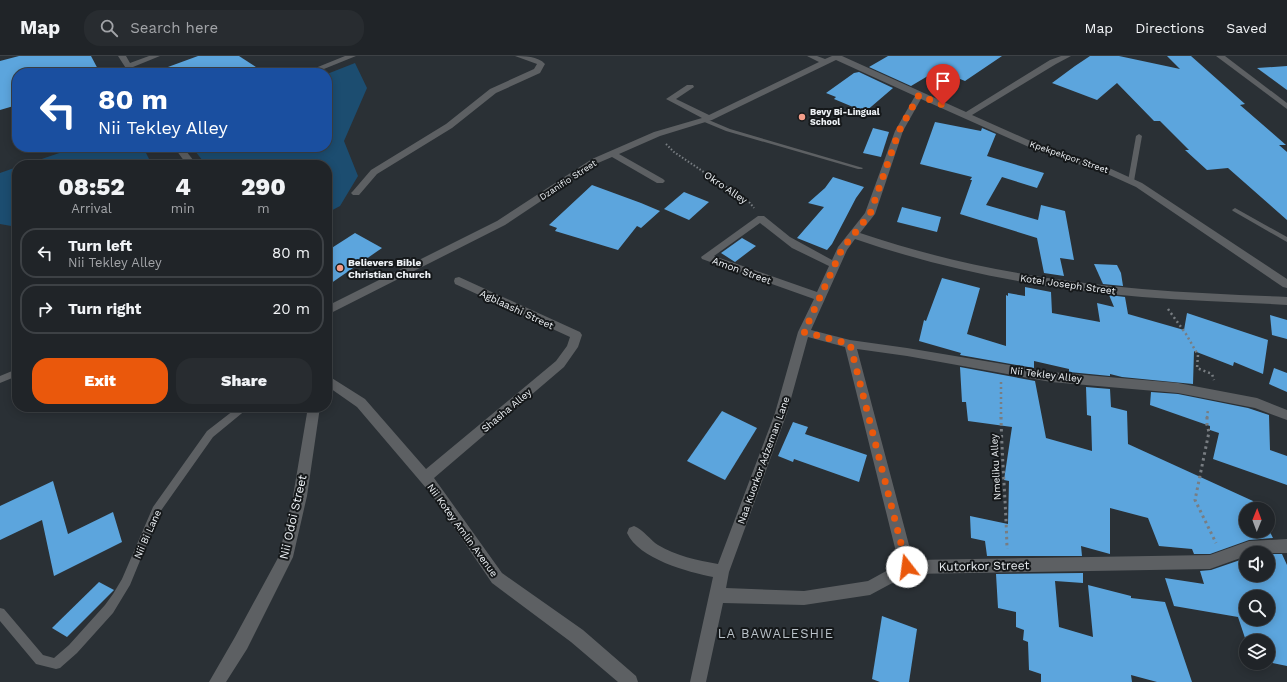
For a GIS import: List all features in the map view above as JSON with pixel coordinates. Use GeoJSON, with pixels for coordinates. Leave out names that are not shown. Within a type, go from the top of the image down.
{"type":"FeatureCollection","features":[{"type":"Feature","properties":{"kind":"street"},"geometry":{"type":"LineString","coordinates":[[122,56],[130,68]]}},
{"type":"Feature","properties":{"kind":"street"},"geometry":{"type":"LineString","coordinates":[[133,68],[156,56]]}},
{"type":"Feature","properties":{"kind":"street"},"geometry":{"type":"LineString","coordinates":[[320,68],[352,56]]}},
{"type":"Feature","properties":{"kind":"street"},"geometry":{"type":"LineString","coordinates":[[356,193],[374,172],[449,126],[493,91],[537,71],[540,62],[519,56]]}},
{"type":"Feature","properties":{"kind":"street"},"geometry":{"type":"LineString","coordinates":[[812,56],[825,62]]}},
{"type":"Feature","properties":{"kind":"street"},"geometry":{"type":"LineString","coordinates":[[967,115],[1053,62],[1067,56]]}},
{"type":"Feature","properties":{"kind":"street"},"geometry":{"type":"LineString","coordinates":[[1220,56],[1287,107]]}},
{"type":"Feature","properties":{"kind":"street","name":"Dzanifio Street"},"geometry":{"type":"LineString","coordinates":[[332,308],[500,223],[547,194],[595,161],[657,134],[706,119],[837,57]]}},
{"type":"Feature","properties":{"kind":"street","name":"Kpekpekpor Street"},"geometry":{"type":"LineString","coordinates":[[837,57],[1043,150],[1106,170],[1131,181],[1146,189],[1287,284]]}},
{"type":"Feature","properties":{"kind":"street"},"geometry":{"type":"LineString","coordinates":[[690,87],[670,99],[706,119]]}},
{"type":"Feature","properties":{"kind":"street","name":"Naa Kuorkor Adzeman Lane"},"geometry":{"type":"LineString","coordinates":[[698,682],[722,572],[781,414],[804,332],[842,249],[854,236],[870,214],[899,131],[919,95]]}},
{"type":"Feature","properties":{"kind":"street"},"geometry":{"type":"LineString","coordinates":[[182,152],[188,160]]}},
{"type":"Feature","properties":{"kind":"street"},"geometry":{"type":"LineString","coordinates":[[613,154],[660,181]]}},
{"type":"Feature","properties":{"kind":"street"},"geometry":{"type":"LineString","coordinates":[[762,218],[768,226],[813,257],[835,265]]}},
{"type":"Feature","properties":{"kind":"street","name":"Amon Street"},"geometry":{"type":"LineString","coordinates":[[762,218],[706,257],[820,298]]}},
{"type":"Feature","properties":{"kind":"street","name":"Kotei Joseph Street"},"geometry":{"type":"LineString","coordinates":[[854,236],[898,251],[995,274],[1121,292],[1287,301]]}},
{"type":"Feature","properties":{"kind":"street","name":"Agblaashi Street"},"geometry":{"type":"LineString","coordinates":[[459,282],[576,335]]}},
{"type":"Feature","properties":{"kind":"street","name":"Nii Tekley Alley"},"geometry":{"type":"LineString","coordinates":[[804,332],[850,344],[907,352],[1051,377],[1178,388],[1257,403],[1287,415]]}},
{"type":"Feature","properties":{"kind":"street","name":"Shasha Alley"},"geometry":{"type":"LineString","coordinates":[[425,478],[560,364],[572,348],[576,335]]}},
{"type":"Feature","properties":{"kind":"street"},"geometry":{"type":"LineString","coordinates":[[850,344],[907,567]]}},
{"type":"Feature","properties":{"kind":"street","name":"Nii Kotey Amlin Avenue"},"geometry":{"type":"LineString","coordinates":[[332,383],[361,403],[437,491],[497,578],[577,636],[630,682]]}},
{"type":"Feature","properties":{"kind":"street","name":"Nii Odoi Street"},"geometry":{"type":"LineString","coordinates":[[217,682],[241,643],[286,557],[300,496],[313,412]]}},
{"type":"Feature","properties":{"kind":"street"},"geometry":{"type":"LineString","coordinates":[[634,533],[653,550],[687,565],[722,572]]}},
{"type":"Feature","properties":{"kind":"street","name":"Kutorkor Street"},"geometry":{"type":"LineString","coordinates":[[716,595],[804,598],[870,588],[907,567],[1217,560],[1249,548],[1287,546]]}},
{"type":"Feature","properties":{"kind":"lane"},"geometry":{"type":"LineString","coordinates":[[706,119],[728,130],[860,168]]}},
{"type":"Feature","properties":{"kind":"lane"},"geometry":{"type":"LineString","coordinates":[[1131,181],[1139,136]]}},
{"type":"Feature","properties":{"kind":"lane"},"geometry":{"type":"LineString","coordinates":[[1235,210],[1287,240]]}},
{"type":"Feature","properties":{"kind":"lane"},"geometry":{"type":"LineString","coordinates":[[0,380],[12,374]]}},
{"type":"Feature","properties":{"kind":"lane","name":"Nii Bi Lane"},"geometry":{"type":"LineString","coordinates":[[0,613],[40,660],[56,664],[78,643],[109,609],[126,582],[156,510],[210,434],[238,412]]}},
{"type":"Feature","properties":{"kind":"path","name":"Okro Alley"},"geometry":{"type":"LineString","coordinates":[[657,134],[674,152],[750,203],[762,218]]}},
{"type":"Feature","properties":{"kind":"path"},"geometry":{"type":"LineString","coordinates":[[1156,294],[1186,334],[1198,355],[1197,368],[1212,374],[1214,395],[1207,424],[1209,432],[1195,500],[1217,560]]}},
{"type":"Feature","properties":{"kind":"path","name":"Nmeliku Alley"},"geometry":{"type":"LineString","coordinates":[[1000,368],[1002,469],[1005,487],[1007,565]]}},
{"type":"Feature","properties":{"kind":"shaded area"},"geometry":{"type":"Polygon","coordinates":[[[355,63],[367,88],[344,141],[358,176],[340,206],[332,210],[332,160],[202,160],[196,152],[332,152],[332,72],[355,63]]]}},
{"type":"Feature","properties":{"kind":"shaded area"},"geometry":{"type":"Polygon","coordinates":[[[62,152],[146,152],[150,160],[39,160],[62,152]]]}},
{"type":"Feature","properties":{"kind":"shaded area"},"geometry":{"type":"Polygon","coordinates":[[[12,169],[12,226],[0,224],[0,173],[12,169]]]}},
{"type":"Feature","properties":{"kind":"building"},"geometry":{"type":"Polygon","coordinates":[[[19,56],[91,56],[97,68],[12,68],[12,106],[0,110],[0,61],[19,56]]]}},
{"type":"Feature","properties":{"kind":"building"},"geometry":{"type":"Polygon","coordinates":[[[198,56],[239,56],[257,68],[165,68],[198,56]]]}},
{"type":"Feature","properties":{"kind":"building"},"geometry":{"type":"Polygon","coordinates":[[[888,56],[1002,56],[965,81],[938,70],[911,86],[869,67],[888,56]]]}},
{"type":"Feature","properties":{"kind":"building"},"geometry":{"type":"Polygon","coordinates":[[[1090,56],[1119,56],[1180,69],[1167,56],[1191,56],[1245,104],[1240,105],[1286,145],[1279,145],[1287,152],[1287,220],[1228,168],[1207,170],[1185,150],[1189,150],[1160,121],[1154,121],[1117,83],[1097,100],[1052,83],[1090,56]]]}},
{"type":"Feature","properties":{"kind":"building"},"geometry":{"type":"Polygon","coordinates":[[[1287,66],[1287,90],[1257,68],[1287,66]]]}},
{"type":"Feature","properties":{"kind":"building"},"geometry":{"type":"Polygon","coordinates":[[[859,72],[893,88],[865,112],[834,99],[836,97],[826,93],[854,73],[859,72]]]}},
{"type":"Feature","properties":{"kind":"building"},"geometry":{"type":"Polygon","coordinates":[[[935,122],[981,131],[982,128],[996,134],[987,156],[1044,173],[1037,188],[1002,177],[986,205],[1038,220],[1041,205],[1065,211],[1074,260],[1060,258],[1064,276],[1044,273],[1037,238],[960,214],[972,177],[920,164],[935,122]]]}},
{"type":"Feature","properties":{"kind":"building"},"geometry":{"type":"Polygon","coordinates":[[[873,128],[889,132],[881,157],[863,153],[873,128]]]}},
{"type":"Feature","properties":{"kind":"building"},"geometry":{"type":"Polygon","coordinates":[[[833,177],[864,187],[856,198],[832,244],[827,250],[797,238],[824,207],[808,203],[825,188],[833,177]]]}},
{"type":"Feature","properties":{"kind":"building"},"geometry":{"type":"Polygon","coordinates":[[[592,185],[660,211],[641,228],[637,226],[618,250],[555,231],[557,228],[549,225],[592,185]]]}},
{"type":"Feature","properties":{"kind":"building"},"geometry":{"type":"Polygon","coordinates":[[[684,192],[709,202],[689,220],[664,209],[684,192]]]}},
{"type":"Feature","properties":{"kind":"building"},"geometry":{"type":"Polygon","coordinates":[[[902,207],[941,217],[937,232],[897,222],[902,207]]]}},
{"type":"Feature","properties":{"kind":"building","name":"Believers Bible Christian Church"},"geometry":{"type":"Polygon","coordinates":[[[355,233],[382,248],[332,283],[332,248],[355,233]]]}},
{"type":"Feature","properties":{"kind":"building"},"geometry":{"type":"Polygon","coordinates":[[[742,238],[756,246],[735,262],[721,253],[742,238]]]}},
{"type":"Feature","properties":{"kind":"building"},"geometry":{"type":"Polygon","coordinates":[[[1094,264],[1117,265],[1121,273],[1123,286],[1103,284],[1094,264]]]}},
{"type":"Feature","properties":{"kind":"building"},"geometry":{"type":"Polygon","coordinates":[[[942,278],[980,288],[967,334],[1006,346],[1006,295],[1008,296],[1008,293],[1025,296],[1025,287],[1051,292],[1052,313],[1100,322],[1097,303],[1114,307],[1109,295],[1125,297],[1128,314],[1184,330],[1187,313],[1268,340],[1263,374],[1234,362],[1233,366],[1194,351],[1193,384],[1122,377],[1110,374],[1110,376],[1069,372],[1069,369],[1034,361],[1034,368],[960,355],[961,353],[919,341],[924,320],[926,321],[942,278]]]}},
{"type":"Feature","properties":{"kind":"building"},"geometry":{"type":"Polygon","coordinates":[[[1270,315],[1287,320],[1287,339],[1272,335],[1270,315]]]}},
{"type":"Feature","properties":{"kind":"building"},"geometry":{"type":"Polygon","coordinates":[[[960,367],[1035,381],[1046,438],[1092,451],[1091,416],[1087,415],[1086,387],[1110,389],[1111,407],[1127,411],[1128,444],[1253,501],[1239,502],[1239,538],[1273,538],[1249,540],[1210,554],[1194,554],[1192,549],[1159,546],[1148,518],[1110,508],[1110,554],[1081,546],[1082,556],[987,556],[985,541],[971,538],[970,516],[1008,524],[1009,481],[1004,480],[1012,427],[968,421],[966,402],[962,402],[960,367]]]}},
{"type":"Feature","properties":{"kind":"building"},"geometry":{"type":"Polygon","coordinates":[[[1274,368],[1287,373],[1287,392],[1269,384],[1274,368]]]}},
{"type":"Feature","properties":{"kind":"building"},"geometry":{"type":"Polygon","coordinates":[[[1151,392],[1178,394],[1248,408],[1269,415],[1270,450],[1287,456],[1287,485],[1213,459],[1219,433],[1210,430],[1210,426],[1150,405],[1151,392]]]}},
{"type":"Feature","properties":{"kind":"building"},"geometry":{"type":"Polygon","coordinates":[[[722,411],[757,428],[725,480],[687,461],[722,411]]]}},
{"type":"Feature","properties":{"kind":"building"},"geometry":{"type":"Polygon","coordinates":[[[793,422],[808,427],[805,434],[867,455],[859,482],[794,459],[793,462],[778,456],[793,422]]]}},
{"type":"Feature","properties":{"kind":"building"},"geometry":{"type":"Polygon","coordinates":[[[53,481],[68,534],[113,512],[122,542],[54,576],[42,520],[0,540],[0,506],[53,481]]]}},
{"type":"Feature","properties":{"kind":"building"},"geometry":{"type":"Polygon","coordinates":[[[1275,554],[1282,554],[1287,565],[1287,666],[1275,663],[1275,634],[1244,634],[1241,626],[1275,626],[1275,590],[1239,590],[1239,620],[1238,617],[1174,606],[1165,578],[1204,584],[1200,571],[1211,570],[1239,560],[1239,582],[1275,582],[1275,554]]]}},
{"type":"Feature","properties":{"kind":"building"},"geometry":{"type":"Polygon","coordinates":[[[1083,573],[1083,583],[1055,581],[1059,627],[1093,637],[1088,585],[1131,596],[1131,598],[1165,602],[1192,682],[1157,682],[1131,675],[1132,682],[1041,682],[1041,674],[1029,670],[1028,642],[1023,640],[1024,630],[1016,627],[1016,612],[998,608],[996,574],[1083,573]]]}},
{"type":"Feature","properties":{"kind":"building"},"geometry":{"type":"Polygon","coordinates":[[[99,582],[114,590],[67,637],[52,628],[99,582]]]}},
{"type":"Feature","properties":{"kind":"building"},"geometry":{"type":"Polygon","coordinates":[[[882,616],[917,629],[909,682],[880,682],[872,679],[882,616]]]}},
{"type":"Feature","properties":{"kind":"place","name":"Bevy Bi-Lingual School"},"geometry":{"type":"Point","coordinates":[802,117]}},
{"type":"Feature","properties":{"kind":"place","name":"Believers Bible Christian Church"},"geometry":{"type":"Point","coordinates":[340,268]}},
{"type":"Feature","properties":{"kind":"district","name":"LA BAWALESHIE"},"geometry":{"type":"Point","coordinates":[776,633]}},
{"type":"Feature","properties":{"kind":"route"},"geometry":{"type":"LineString","coordinates":[[907,567],[850,344],[804,332],[842,249],[854,236],[870,214],[899,131],[919,95],[943,105]]}}]}
